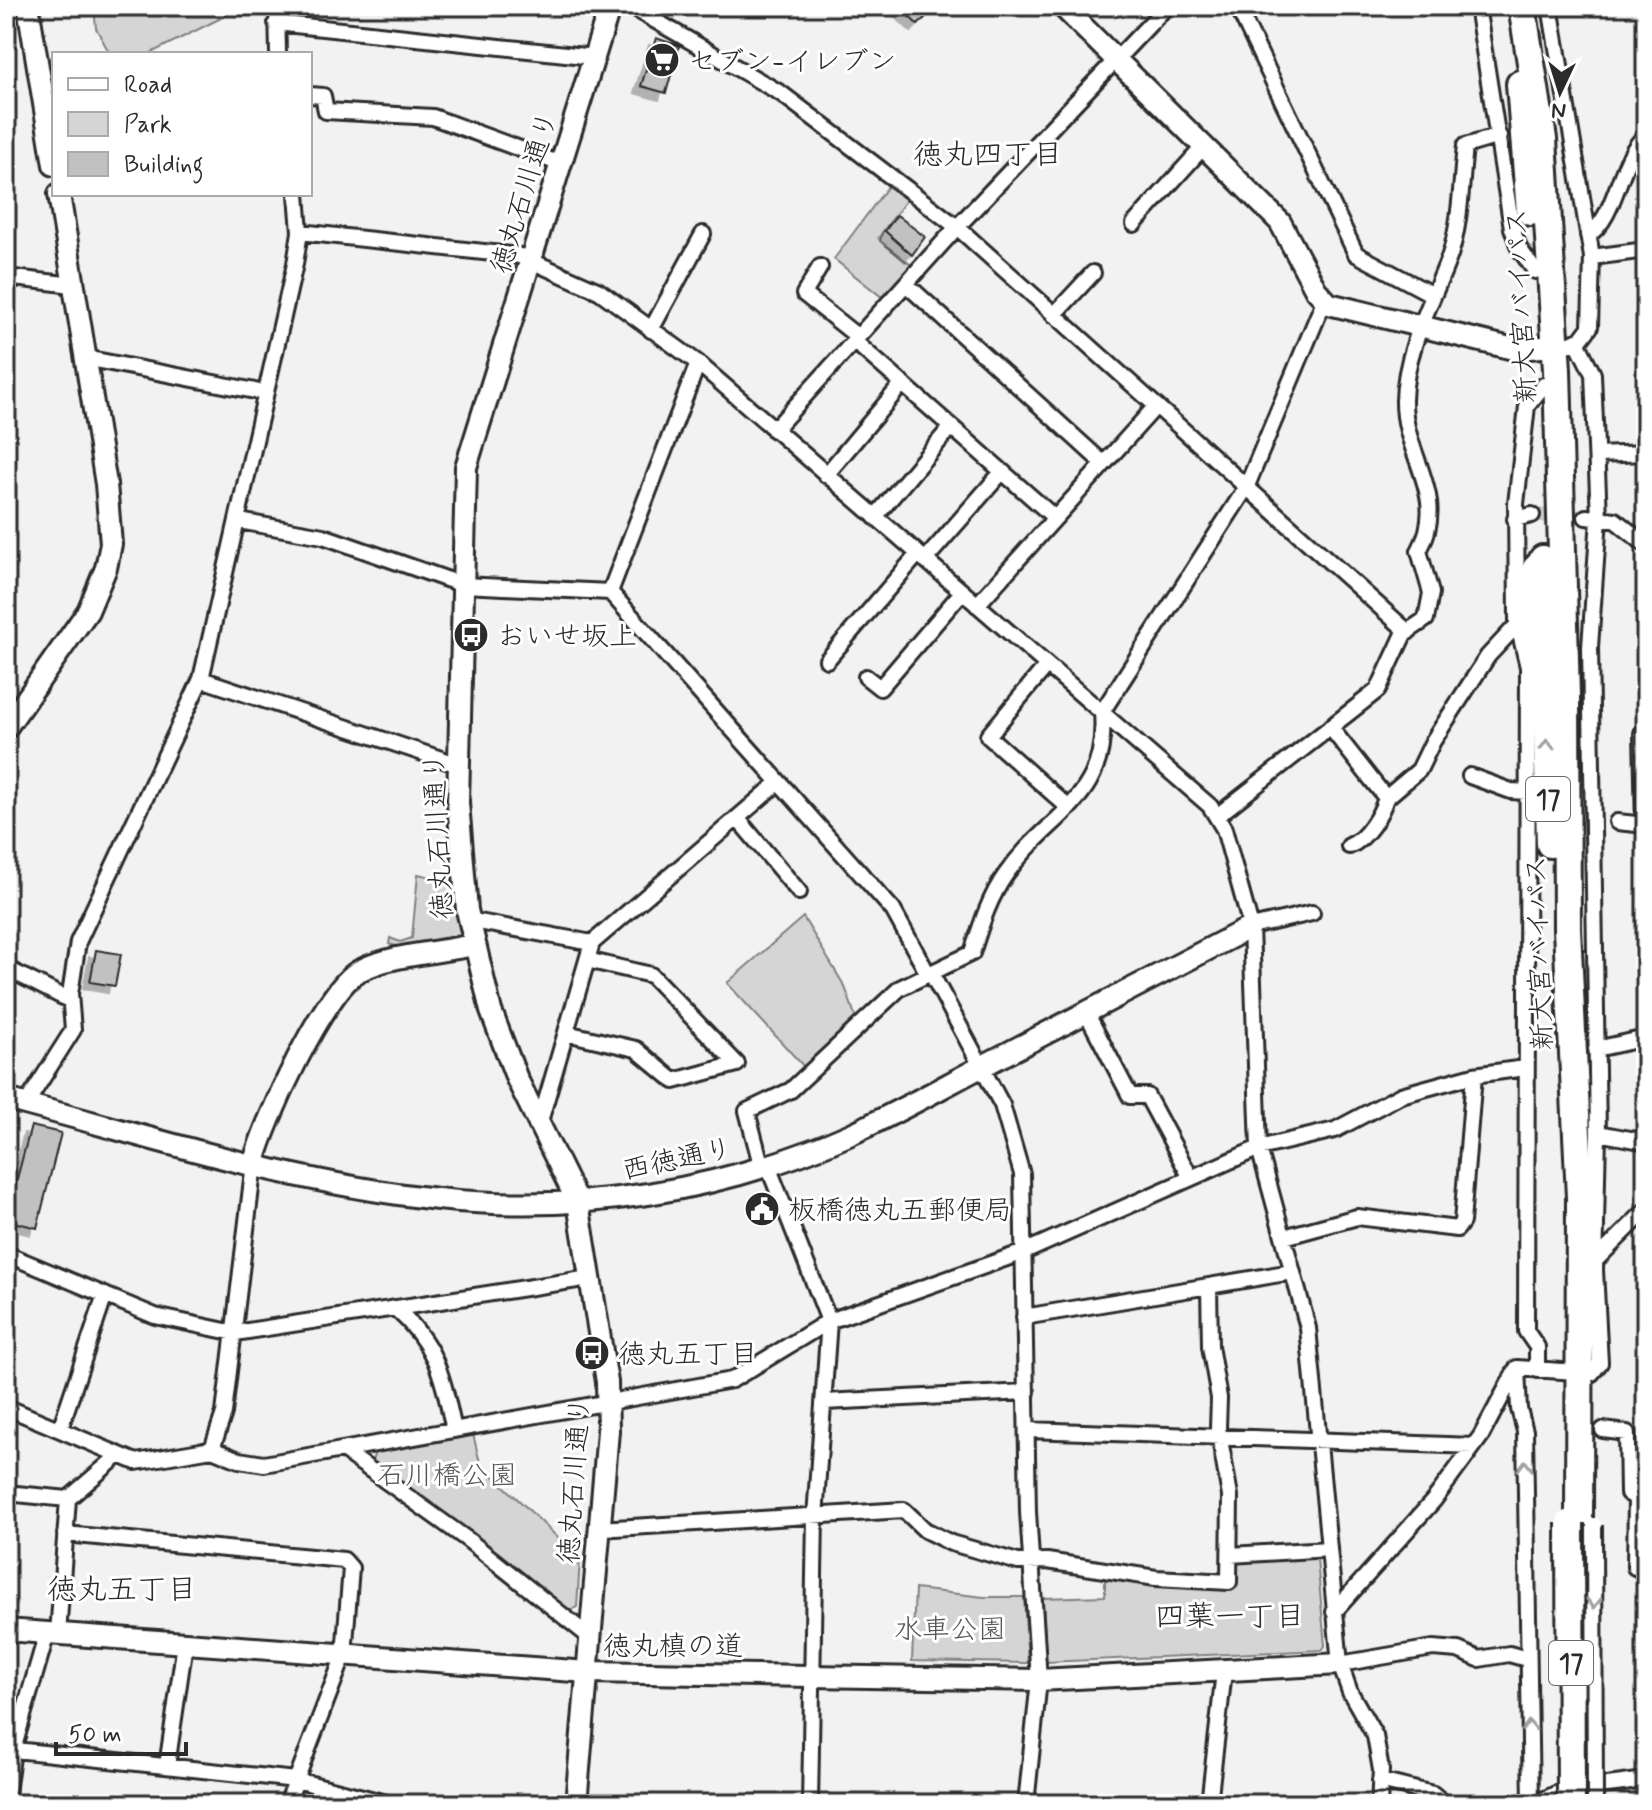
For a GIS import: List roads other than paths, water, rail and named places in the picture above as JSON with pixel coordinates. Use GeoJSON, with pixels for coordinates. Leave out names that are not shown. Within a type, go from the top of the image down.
{"type":"FeatureCollection","features":[{"type":"Feature","properties":{"kind":"highway","name":"新大宮バイパス"},"geometry":{"type":"LineString","coordinates":[[1508,6],[1519,76],[1535,271],[1558,345],[1544,385],[1543,553],[1548,788],[1581,1524],[1571,1804]]}},
{"type":"Feature","properties":{"kind":"highway","name":"新大宮バイパス"},"geometry":{"type":"LineString","coordinates":[[1522,6],[1543,139],[1558,345],[1566,696],[1567,929],[1580,1197],[1573,1374],[1581,1524],[1580,1804]]}},
{"type":"Feature","properties":{"kind":"street"},"geometry":{"type":"LineString","coordinates":[[28,6],[52,153]]}},
{"type":"Feature","properties":{"kind":"street"},"geometry":{"type":"LineString","coordinates":[[277,6],[278,52]]}},
{"type":"Feature","properties":{"kind":"street","name":"徳丸石川通り"},"geometry":{"type":"LineString","coordinates":[[576,1804],[609,1402],[578,1203],[504,1047],[473,945],[459,836],[459,765],[466,467],[610,6]]}},
{"type":"Feature","properties":{"kind":"street"},"geometry":{"type":"LineString","coordinates":[[630,6],[782,94],[957,227],[1408,632]]}},
{"type":"Feature","properties":{"kind":"street"},"geometry":{"type":"LineString","coordinates":[[1062,6],[1287,230],[1324,301],[1341,309],[1514,349],[1558,345],[1588,331],[1591,321],[1592,257],[1550,6]]}},
{"type":"Feature","properties":{"kind":"street"},"geometry":{"type":"LineString","coordinates":[[774,430],[957,227],[1167,6]]}},
{"type":"Feature","properties":{"kind":"street"},"geometry":{"type":"LineString","coordinates":[[1237,6],[1356,254],[1433,295]]}},
{"type":"Feature","properties":{"kind":"street"},"geometry":{"type":"LineString","coordinates":[[1477,6],[1512,228],[1519,248],[1535,271]]}},
{"type":"Feature","properties":{"kind":"street"},"geometry":{"type":"LineString","coordinates":[[276,23],[594,57]]}},
{"type":"Feature","properties":{"kind":"street"},"geometry":{"type":"LineString","coordinates":[[312,95],[323,96],[326,111],[433,117],[561,164]]}},
{"type":"Feature","properties":{"kind":"street"},"geometry":{"type":"LineString","coordinates":[[1588,235],[1600,226],[1622,171],[1646,135]]}},
{"type":"Feature","properties":{"kind":"street"},"geometry":{"type":"LineString","coordinates":[[1217,816],[1378,690],[1408,632],[1426,619],[1431,593],[1419,551],[1430,531],[1426,479],[1410,446],[1404,420],[1404,396],[1421,327],[1455,234],[1465,146],[1499,136]]}},
{"type":"Feature","properties":{"kind":"street"},"geometry":{"type":"LineString","coordinates":[[1134,224],[1204,146]]}},
{"type":"Feature","properties":{"kind":"street"},"geometry":{"type":"LineString","coordinates":[[6,728],[88,611],[106,568],[111,522],[59,196]]}},
{"type":"Feature","properties":{"kind":"street"},"geometry":{"type":"LineString","coordinates":[[16,1102],[73,1030],[69,1000],[78,942],[201,679],[239,521],[300,232],[297,196]]}},
{"type":"Feature","properties":{"kind":"street"},"geometry":{"type":"LineString","coordinates":[[300,232],[531,259],[599,291],[698,363],[1210,806],[1217,816],[1245,897],[1251,927],[1259,1148],[1308,1328],[1340,1664],[1350,1692],[1375,1736],[1379,1804]]}},
{"type":"Feature","properties":{"kind":"street"},"geometry":{"type":"LineString","coordinates":[[651,330],[703,234]]}},
{"type":"Feature","properties":{"kind":"street"},"geometry":{"type":"LineString","coordinates":[[1592,257],[1646,250]]}},
{"type":"Feature","properties":{"kind":"street"},"geometry":{"type":"LineString","coordinates":[[820,267],[804,294],[1055,518]]}},
{"type":"Feature","properties":{"kind":"street"},"geometry":{"type":"LineString","coordinates":[[1054,315],[1093,273]]}},
{"type":"Feature","properties":{"kind":"street"},"geometry":{"type":"LineString","coordinates":[[6,277],[73,285]]}},
{"type":"Feature","properties":{"kind":"street"},"geometry":{"type":"LineString","coordinates":[[906,284],[1104,464]]}},
{"type":"Feature","properties":{"kind":"street"},"geometry":{"type":"LineString","coordinates":[[810,1804],[815,1517],[829,1321],[765,1167],[744,1106],[791,1090],[900,988],[972,953],[987,907],[1006,874],[1092,781],[1104,738],[1102,712],[1246,488],[1324,301]]}},
{"type":"Feature","properties":{"kind":"street"},"geometry":{"type":"LineString","coordinates":[[1517,1368],[1592,1373],[1600,1363],[1595,1261],[1598,1133],[1590,647],[1597,455],[1593,374],[1558,345]]}},
{"type":"Feature","properties":{"kind":"street"},"geometry":{"type":"LineString","coordinates":[[85,358],[265,393]]}},
{"type":"Feature","properties":{"kind":"street"},"geometry":{"type":"LineString","coordinates":[[610,592],[698,363]]}},
{"type":"Feature","properties":{"kind":"street"},"geometry":{"type":"LineString","coordinates":[[826,475],[902,384]]}},
{"type":"Feature","properties":{"kind":"street"},"geometry":{"type":"LineString","coordinates":[[1528,667],[1517,625],[1515,519],[1527,406],[1544,385]]}},
{"type":"Feature","properties":{"kind":"street"},"geometry":{"type":"LineString","coordinates":[[977,605],[1156,406]]}},
{"type":"Feature","properties":{"kind":"street"},"geometry":{"type":"LineString","coordinates":[[875,517],[951,427]]}},
{"type":"Feature","properties":{"kind":"street"},"geometry":{"type":"LineString","coordinates":[[1597,455],[1646,453]]}},
{"type":"Feature","properties":{"kind":"street"},"geometry":{"type":"LineString","coordinates":[[827,660],[1002,472]]}},
{"type":"Feature","properties":{"kind":"street"},"geometry":{"type":"LineString","coordinates":[[1515,519],[1532,515]]}},
{"type":"Feature","properties":{"kind":"street"},"geometry":{"type":"LineString","coordinates":[[1593,517],[1615,520],[1643,540]]}},
{"type":"Feature","properties":{"kind":"street"},"geometry":{"type":"LineString","coordinates":[[239,521],[323,536],[463,585],[610,592],[893,910],[1002,1105],[1015,1142],[1025,1209],[1024,1317],[1039,1680],[1026,1804]]}},
{"type":"Feature","properties":{"kind":"street"},"geometry":{"type":"LineString","coordinates":[[1537,1370],[1537,1347],[1526,1331],[1527,577],[1531,565],[1543,553]]}},
{"type":"Feature","properties":{"kind":"street"},"geometry":{"type":"LineString","coordinates":[[866,677],[880,688],[962,592]]}},
{"type":"Feature","properties":{"kind":"street"},"geometry":{"type":"LineString","coordinates":[[1349,846],[1357,844],[1382,811],[1386,798],[1419,770],[1433,741],[1488,656],[1517,625]]}},
{"type":"Feature","properties":{"kind":"street"},"geometry":{"type":"LineString","coordinates":[[1047,665],[988,736],[1069,808]]}},
{"type":"Feature","properties":{"kind":"street"},"geometry":{"type":"LineString","coordinates":[[201,679],[459,765]]}},
{"type":"Feature","properties":{"kind":"street"},"geometry":{"type":"LineString","coordinates":[[1330,727],[1386,798]]}},
{"type":"Feature","properties":{"kind":"street"},"geometry":{"type":"LineString","coordinates":[[1617,822],[1645,825],[1642,733]]}},
{"type":"Feature","properties":{"kind":"street"},"geometry":{"type":"LineString","coordinates":[[1470,776],[1511,791],[1527,792]]}},
{"type":"Feature","properties":{"kind":"street"},"geometry":{"type":"LineString","coordinates":[[539,1125],[592,943],[779,782]]}},
{"type":"Feature","properties":{"kind":"street"},"geometry":{"type":"LineString","coordinates":[[737,818],[799,892]]}},
{"type":"Feature","properties":{"kind":"street","name":"西徳通り"},"geometry":{"type":"LineString","coordinates":[[16,1102],[254,1163],[400,1195],[480,1202],[578,1203],[669,1192],[765,1167],[853,1133],[1251,927],[1312,913]]}},
{"type":"Feature","properties":{"kind":"street"},"geometry":{"type":"LineString","coordinates":[[468,920],[592,943]]}},
{"type":"Feature","properties":{"kind":"street"},"geometry":{"type":"LineString","coordinates":[[212,1449],[224,1413],[254,1163],[260,1138],[328,1003],[344,982],[357,972],[382,963],[473,945]]}},
{"type":"Feature","properties":{"kind":"street"},"geometry":{"type":"LineString","coordinates":[[566,1033],[636,1049],[674,1081],[730,1072],[737,1064],[651,975],[587,960]]}},
{"type":"Feature","properties":{"kind":"street"},"geometry":{"type":"LineString","coordinates":[[6,968],[69,1000]]}},
{"type":"Feature","properties":{"kind":"street"},"geometry":{"type":"LineString","coordinates":[[1086,1012],[1130,1096],[1147,1096],[1191,1178]]}},
{"type":"Feature","properties":{"kind":"street"},"geometry":{"type":"LineString","coordinates":[[1596,1049],[1646,1038]]}},
{"type":"Feature","properties":{"kind":"street"},"geometry":{"type":"LineString","coordinates":[[6,1407],[136,1462],[212,1449],[239,1460],[264,1464],[732,1380],[829,1321],[1024,1252],[1259,1148],[1335,1130],[1401,1095],[1474,1075],[1525,1068]]}},
{"type":"Feature","properties":{"kind":"street"},"geometry":{"type":"LineString","coordinates":[[1284,1237],[1357,1217],[1457,1229],[1462,1222],[1474,1075]]}},
{"type":"Feature","properties":{"kind":"street"},"geometry":{"type":"LineString","coordinates":[[1598,1133],[1646,1142]]}},
{"type":"Feature","properties":{"kind":"street"},"geometry":{"type":"LineString","coordinates":[[1595,1261],[1646,1210]]}},
{"type":"Feature","properties":{"kind":"street"},"geometry":{"type":"LineString","coordinates":[[6,1254],[155,1316],[235,1333],[590,1278]]}},
{"type":"Feature","properties":{"kind":"street"},"geometry":{"type":"LineString","coordinates":[[1024,1317],[1292,1272]]}},
{"type":"Feature","properties":{"kind":"street"},"geometry":{"type":"LineString","coordinates":[[599,1529],[904,1510],[925,1530],[951,1543],[1018,1562],[1032,1561],[1156,1578],[1229,1582],[1230,1496],[1210,1346],[1209,1286]]}},
{"type":"Feature","properties":{"kind":"street"},"geometry":{"type":"LineString","coordinates":[[60,1429],[105,1295]]}},
{"type":"Feature","properties":{"kind":"street"},"geometry":{"type":"LineString","coordinates":[[395,1308],[423,1335],[433,1352],[454,1430]]}},
{"type":"Feature","properties":{"kind":"street"},"geometry":{"type":"LineString","coordinates":[[1334,1612],[1434,1500],[1474,1446],[1517,1368]]}},
{"type":"Feature","properties":{"kind":"street"},"geometry":{"type":"LineString","coordinates":[[1517,1368],[1519,1409],[1525,1431],[1527,1659],[1533,1804],[1562,1791],[1646,1780]]}},
{"type":"Feature","properties":{"kind":"street"},"geometry":{"type":"LineString","coordinates":[[824,1402],[1027,1392]]}},
{"type":"Feature","properties":{"kind":"street"},"geometry":{"type":"LineString","coordinates":[[1028,1430],[1474,1446]]}},
{"type":"Feature","properties":{"kind":"street"},"geometry":{"type":"LineString","coordinates":[[1603,1430],[1627,1433],[1628,1493],[1636,1498],[1635,1567],[1646,1571]]}},
{"type":"Feature","properties":{"kind":"street"},"geometry":{"type":"LineString","coordinates":[[344,1451],[468,1540],[591,1638]]}},
{"type":"Feature","properties":{"kind":"street"},"geometry":{"type":"LineString","coordinates":[[6,1799],[9,1749],[53,1634],[68,1499],[119,1455]]}},
{"type":"Feature","properties":{"kind":"street"},"geometry":{"type":"LineString","coordinates":[[6,1493],[68,1499]]}},
{"type":"Feature","properties":{"kind":"street","name":"17"},"geometry":{"type":"LineString","coordinates":[[1581,1524],[1595,1804]]}},
{"type":"Feature","properties":{"kind":"street"},"geometry":{"type":"LineString","coordinates":[[65,1534],[344,1560],[351,1568],[344,1655],[287,1804]]}},
{"type":"Feature","properties":{"kind":"street"},"geometry":{"type":"LineString","coordinates":[[1230,1555],[1329,1549]]}},
{"type":"Feature","properties":{"kind":"street","name":"徳丸槙の道"},"geometry":{"type":"LineString","coordinates":[[6,1630],[588,1672],[1039,1680],[1340,1664]]}},
{"type":"Feature","properties":{"kind":"street"},"geometry":{"type":"LineString","coordinates":[[167,1766],[185,1643]]}},
{"type":"Feature","properties":{"kind":"street"},"geometry":{"type":"LineString","coordinates":[[1340,1664],[1433,1648],[1458,1650],[1479,1659],[1509,1654],[1527,1659]]}},
{"type":"Feature","properties":{"kind":"street"},"geometry":{"type":"LineString","coordinates":[[1209,1804],[1224,1671]]}},
{"type":"Feature","properties":{"kind":"street"},"geometry":{"type":"LineString","coordinates":[[9,1749],[296,1780],[390,1804]]}},
{"type":"Feature","properties":{"kind":"street"},"geometry":{"type":"LineString","coordinates":[[1380,1781],[1433,1794],[1445,1804]]}},
{"type":"Feature","properties":{"kind":"tunnel"},"geometry":{"type":"LineString","coordinates":[[1532,515],[1586,517]]}},
{"type":"Feature","properties":{"kind":"place","name":"セブン-イレブン"},"geometry":{"type":"Point","coordinates":[662,60]}},
{"type":"Feature","properties":{"kind":"place","name":"おいせ坂上"},"geometry":{"type":"Point","coordinates":[471,635]}},
{"type":"Feature","properties":{"kind":"place","name":"板橋徳丸五郵便局"},"geometry":{"type":"Point","coordinates":[762,1209]}},
{"type":"Feature","properties":{"kind":"place","name":"徳丸五丁目"},"geometry":{"type":"Point","coordinates":[592,1353]}},
{"type":"Feature","properties":{"kind":"district","name":"徳丸四丁目"},"geometry":{"type":"Point","coordinates":[988,154]}},
{"type":"Feature","properties":{"kind":"district","name":"徳丸五丁目"},"geometry":{"type":"Point","coordinates":[122,1589]}},
{"type":"Feature","properties":{"kind":"district","name":"四葉一丁目"},"geometry":{"type":"Point","coordinates":[1230,1616]}},
{"type":"Feature","properties":{"kind":"park label","name":"石川橋公園"},"geometry":{"type":"Point","coordinates":[447,1474]}},
{"type":"Feature","properties":{"kind":"park label","name":"水車公園"},"geometry":{"type":"Point","coordinates":[950,1628]}}]}
